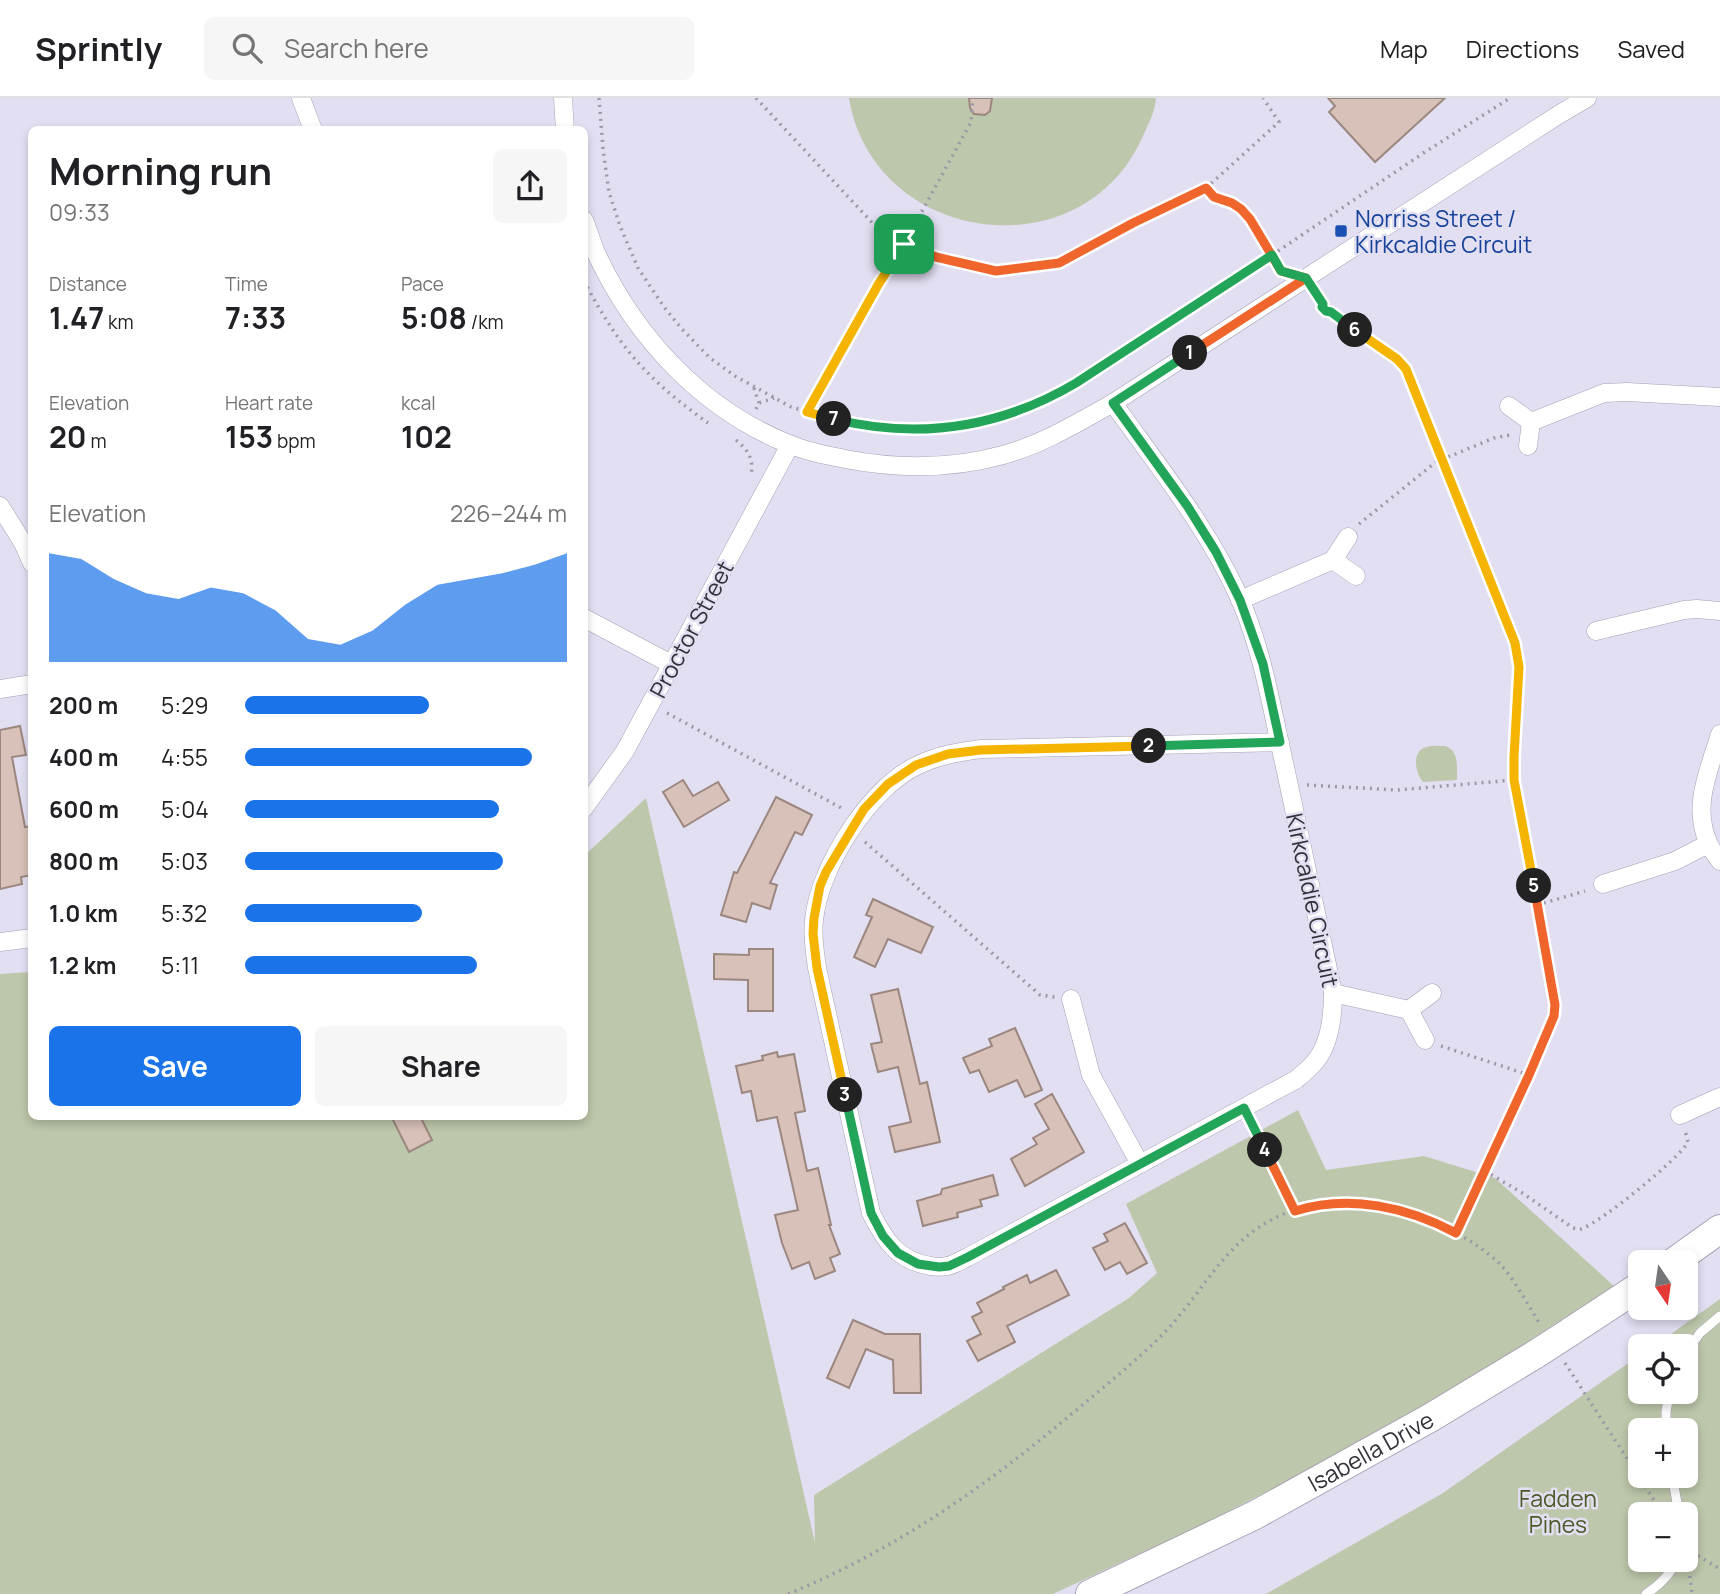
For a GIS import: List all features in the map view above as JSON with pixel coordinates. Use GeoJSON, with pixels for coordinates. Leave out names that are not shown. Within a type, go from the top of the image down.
{"type":"FeatureCollection","features":[{"type":"Feature","properties":{"kind":"main road"},"geometry":{"type":"LineString","coordinates":[[1691,1250],[1720,1229]]}},
{"type":"Feature","properties":{"kind":"main road","name":"Isabella Drive"},"geometry":{"type":"LineString","coordinates":[[1090,1594],[1255,1515],[1430,1418],[1553,1344],[1628,1294]]}},
{"type":"Feature","properties":{"kind":"street"},"geometry":{"type":"LineString","coordinates":[[301,98],[312,126]]}},
{"type":"Feature","properties":{"kind":"street"},"geometry":{"type":"LineString","coordinates":[[564,98],[565,126]]}},
{"type":"Feature","properties":{"kind":"street"},"geometry":{"type":"LineString","coordinates":[[588,230],[620,297],[647,336],[678,372],[713,402],[747,424],[790,445],[870,464],[950,464],[1003,455],[1053,437],[1113,403],[1587,98]]}},
{"type":"Feature","properties":{"kind":"street"},"geometry":{"type":"LineString","coordinates":[[1510,405],[1529,434],[1604,393],[1627,391],[1720,397]]}},
{"type":"Feature","properties":{"kind":"street","name":"Kirkcaldie Circuit"},"geometry":{"type":"LineString","coordinates":[[1113,403],[1188,507],[1216,552],[1240,600],[1263,664],[1289,783],[1333,993],[1328,1037],[1316,1061],[1297,1079],[949,1266],[918,1264],[898,1253],[883,1236],[871,1213],[817,968],[813,934],[820,886],[864,809],[888,784],[916,765],[948,754],[981,750],[1280,742]]}},
{"type":"Feature","properties":{"kind":"street","name":"Proctor Street"},"geometry":{"type":"LineString","coordinates":[[588,802],[625,751],[790,445]]}},
{"type":"Feature","properties":{"kind":"street"},"geometry":{"type":"LineString","coordinates":[[0,506],[28,554]]}},
{"type":"Feature","properties":{"kind":"street"},"geometry":{"type":"LineString","coordinates":[[1240,600],[1333,559],[1348,537]]}},
{"type":"Feature","properties":{"kind":"street"},"geometry":{"type":"LineString","coordinates":[[1333,559],[1356,576]]}},
{"type":"Feature","properties":{"kind":"street"},"geometry":{"type":"LineString","coordinates":[[1596,631],[1684,610],[1697,608],[1720,611]]}},
{"type":"Feature","properties":{"kind":"street"},"geometry":{"type":"LineString","coordinates":[[588,620],[671,664]]}},
{"type":"Feature","properties":{"kind":"street"},"geometry":{"type":"LineString","coordinates":[[0,689],[28,685]]}},
{"type":"Feature","properties":{"kind":"street"},"geometry":{"type":"LineString","coordinates":[[1720,734],[1701,797],[1700,816],[1708,844],[1720,861]]}},
{"type":"Feature","properties":{"kind":"street"},"geometry":{"type":"LineString","coordinates":[[1603,884],[1675,861],[1708,844]]}},
{"type":"Feature","properties":{"kind":"street"},"geometry":{"type":"LineString","coordinates":[[0,942],[28,938]]}},
{"type":"Feature","properties":{"kind":"street"},"geometry":{"type":"LineString","coordinates":[[1333,993],[1409,1010],[1432,993]]}},
{"type":"Feature","properties":{"kind":"street"},"geometry":{"type":"LineString","coordinates":[[1071,999],[1091,1075],[1140,1164]]}},
{"type":"Feature","properties":{"kind":"street"},"geometry":{"type":"LineString","coordinates":[[1409,1010],[1424,1040]]}},
{"type":"Feature","properties":{"kind":"street"},"geometry":{"type":"LineString","coordinates":[[1680,1115],[1720,1097]]}},
{"type":"Feature","properties":{"kind":"lane"},"geometry":{"type":"LineString","coordinates":[[1698,1336],[1720,1316]]}},
{"type":"Feature","properties":{"kind":"lane"},"geometry":{"type":"LineString","coordinates":[[1646,1594],[1671,1572]]}},
{"type":"Feature","properties":{"kind":"path"},"geometry":{"type":"LineString","coordinates":[[599,98],[609,192],[620,226],[638,268],[664,307],[710,359],[791,407],[858,425],[901,429],[949,427],[995,418],[1059,393],[1510,98]]}},
{"type":"Feature","properties":{"kind":"path"},"geometry":{"type":"LineString","coordinates":[[757,98],[879,230],[936,257],[996,271],[1059,263],[1206,188],[1279,122],[1263,98]]}},
{"type":"Feature","properties":{"kind":"path"},"geometry":{"type":"LineString","coordinates":[[807,412],[971,122],[973,98]]}},
{"type":"Feature","properties":{"kind":"path"},"geometry":{"type":"LineString","coordinates":[[1206,188],[1214,197],[1241,209],[1250,219],[1281,271],[1306,278],[1326,311],[1404,365],[1518,655],[1514,780],[1555,1005],[1554,1016],[1456,1233]]}},
{"type":"Feature","properties":{"kind":"path"},"geometry":{"type":"LineString","coordinates":[[588,288],[602,313],[646,371],[678,401],[713,426]]}},
{"type":"Feature","properties":{"kind":"path"},"geometry":{"type":"LineString","coordinates":[[754,387],[759,403]]}},
{"type":"Feature","properties":{"kind":"path"},"geometry":{"type":"LineString","coordinates":[[1348,537],[1357,525],[1442,459],[1494,438],[1523,432],[1529,434]]}},
{"type":"Feature","properties":{"kind":"path"},"geometry":{"type":"LineString","coordinates":[[730,437],[750,453],[750,478]]}},
{"type":"Feature","properties":{"kind":"path"},"geometry":{"type":"LineString","coordinates":[[650,704],[850,812]]}},
{"type":"Feature","properties":{"kind":"path"},"geometry":{"type":"LineString","coordinates":[[1289,783],[1397,790],[1514,780]]}},
{"type":"Feature","properties":{"kind":"path"},"geometry":{"type":"LineString","coordinates":[[862,840],[1040,996],[1071,999]]}},
{"type":"Feature","properties":{"kind":"path"},"geometry":{"type":"LineString","coordinates":[[1537,905],[1603,884]]}},
{"type":"Feature","properties":{"kind":"path"},"geometry":{"type":"LineString","coordinates":[[1424,1040],[1529,1075]]}},
{"type":"Feature","properties":{"kind":"path"},"geometry":{"type":"LineString","coordinates":[[1244,1108],[1295,1211]]}},
{"type":"Feature","properties":{"kind":"path"},"geometry":{"type":"LineString","coordinates":[[1485,1171],[1580,1230],[1645,1185],[1679,1154],[1688,1142],[1680,1115]]}},
{"type":"Feature","properties":{"kind":"path"},"geometry":{"type":"LineString","coordinates":[[788,1594],[881,1550],[931,1520],[998,1472],[1053,1430],[1162,1335],[1227,1253],[1242,1240],[1279,1215],[1322,1205],[1358,1203],[1418,1215],[1477,1245],[1501,1265],[1655,1502]]}},
{"type":"Feature","properties":{"kind":"path"},"geometry":{"type":"LineString","coordinates":[[1698,1556],[1720,1569]]}},
{"type":"Feature","properties":{"kind":"green space"},"geometry":{"type":"Polygon","coordinates":[[[849,98],[1156,98],[1153,113],[1142,138],[1113,181],[1074,210],[1029,224],[982,224],[936,211],[896,185],[866,147],[849,98]]]}},
{"type":"Feature","properties":{"kind":"green space"},"geometry":{"type":"Polygon","coordinates":[[[1429,746],[1445,746],[1455,755],[1457,780],[1423,782],[1416,762],[1418,752],[1429,746]]]}},
{"type":"Feature","properties":{"kind":"green space"},"geometry":{"type":"Polygon","coordinates":[[[646,798],[815,1543],[814,1495],[1129,1298],[1157,1273],[1126,1204],[1298,1110],[1326,1170],[1424,1156],[1495,1178],[1614,1286],[1431,1404],[1199,1526],[1053,1594],[0,1594],[0,974],[28,972],[28,1120],[588,1120],[588,852],[646,798]]]}},
{"type":"Feature","properties":{"kind":"green space","name":"Fadden Pines"},"geometry":{"type":"Polygon","coordinates":[[[1720,1299],[1720,1594],[1266,1594],[1443,1493],[1628,1363],[1628,1404],[1698,1404],[1698,1334],[1671,1334],[1691,1320],[1698,1320],[1698,1315],[1720,1299]]]}},
{"type":"Feature","properties":{"kind":"building"},"geometry":{"type":"Polygon","coordinates":[[[969,98],[992,98],[990,111],[985,115],[974,114],[969,98]]]}},
{"type":"Feature","properties":{"kind":"building"},"geometry":{"type":"Polygon","coordinates":[[[1328,98],[1445,98],[1375,162],[1329,112],[1335,106],[1328,98]]]}},
{"type":"Feature","properties":{"kind":"building"},"geometry":{"type":"Polygon","coordinates":[[[20,726],[26,755],[12,757],[25,827],[28,827],[28,876],[21,877],[22,884],[0,889],[0,730],[20,726]]]}},
{"type":"Feature","properties":{"kind":"building"},"geometry":{"type":"Polygon","coordinates":[[[683,780],[693,796],[718,782],[729,800],[684,827],[663,792],[683,780]]]}},
{"type":"Feature","properties":{"kind":"building"},"geometry":{"type":"Polygon","coordinates":[[[776,797],[812,815],[802,835],[795,832],[770,883],[777,885],[770,909],[752,903],[746,922],[721,915],[734,872],[737,873],[776,797]]]}},
{"type":"Feature","properties":{"kind":"building"},"geometry":{"type":"Polygon","coordinates":[[[873,899],[933,927],[921,953],[888,939],[875,967],[854,957],[872,917],[866,915],[873,899]]]}},
{"type":"Feature","properties":{"kind":"building"},"geometry":{"type":"Polygon","coordinates":[[[749,949],[773,949],[773,1011],[748,1011],[748,980],[714,979],[714,954],[749,955],[749,949]]]}},
{"type":"Feature","properties":{"kind":"building"},"geometry":{"type":"Polygon","coordinates":[[[898,989],[920,1084],[927,1082],[940,1142],[895,1152],[889,1127],[911,1122],[898,1067],[878,1072],[871,1044],[882,1042],[871,995],[898,989]]]}},
{"type":"Feature","properties":{"kind":"building"},"geometry":{"type":"Polygon","coordinates":[[[1015,1028],[1042,1090],[1025,1097],[1017,1080],[989,1092],[979,1070],[970,1073],[963,1058],[992,1046],[989,1039],[1015,1028]]]}},
{"type":"Feature","properties":{"kind":"building"},"geometry":{"type":"Polygon","coordinates":[[[777,1052],[778,1057],[794,1054],[805,1111],[795,1113],[807,1171],[818,1168],[829,1225],[840,1254],[830,1258],[835,1271],[815,1279],[809,1262],[792,1269],[775,1215],[798,1210],[777,1117],[757,1121],[751,1091],[742,1093],[736,1066],[763,1060],[762,1056],[777,1052]]]}},
{"type":"Feature","properties":{"kind":"building"},"geometry":{"type":"Polygon","coordinates":[[[1052,1094],[1084,1152],[1025,1186],[1011,1159],[1037,1144],[1033,1138],[1049,1129],[1035,1104],[1052,1094]]]}},
{"type":"Feature","properties":{"kind":"building"},"geometry":{"type":"Polygon","coordinates":[[[393,1120],[422,1120],[432,1140],[409,1152],[393,1120]]]}},
{"type":"Feature","properties":{"kind":"building"},"geometry":{"type":"Polygon","coordinates":[[[993,1175],[998,1195],[980,1200],[982,1206],[957,1213],[958,1217],[923,1226],[917,1201],[941,1194],[942,1189],[993,1175]]]}},
{"type":"Feature","properties":{"kind":"building"},"geometry":{"type":"Polygon","coordinates":[[[1125,1223],[1147,1263],[1127,1274],[1120,1262],[1105,1270],[1093,1248],[1108,1241],[1104,1234],[1125,1223]]]}},
{"type":"Feature","properties":{"kind":"building"},"geometry":{"type":"Polygon","coordinates":[[[1056,1270],[1069,1295],[1007,1326],[1015,1342],[978,1361],[967,1341],[981,1334],[972,1317],[982,1312],[977,1303],[1027,1275],[1030,1283],[1056,1270]]]}},
{"type":"Feature","properties":{"kind":"building"},"geometry":{"type":"Polygon","coordinates":[[[853,1320],[885,1334],[920,1334],[921,1393],[894,1393],[893,1360],[866,1349],[849,1388],[827,1378],[853,1320]]]}},
{"type":"Feature","properties":{"kind":"place","name":"Norriss Street / Kirkcaldie Circuit"},"geometry":{"type":"Point","coordinates":[1341,231]}},
{"type":"Feature","properties":{"kind":"route"},"geometry":{"type":"LineString","coordinates":[[904,244],[807,412],[884,429],[919,430],[968,425],[995,418],[1030,406],[1076,383],[1272,255],[1281,271],[1306,278],[1326,311],[1404,365],[1518,655],[1514,780],[1555,1005],[1554,1016],[1529,1075],[1456,1233],[1418,1215],[1375,1205],[1337,1203],[1295,1211],[1244,1108],[949,1266],[918,1264],[898,1253],[883,1236],[871,1213],[817,968],[814,918],[820,886],[826,872],[864,809],[888,784],[916,765],[948,754],[981,750],[1280,742],[1263,664],[1240,600],[1216,552],[1188,507],[1113,403],[1306,278],[1281,271],[1272,255],[1250,219],[1241,209],[1214,197],[1206,188],[1059,263],[996,271],[936,257],[904,244]]}}]}
